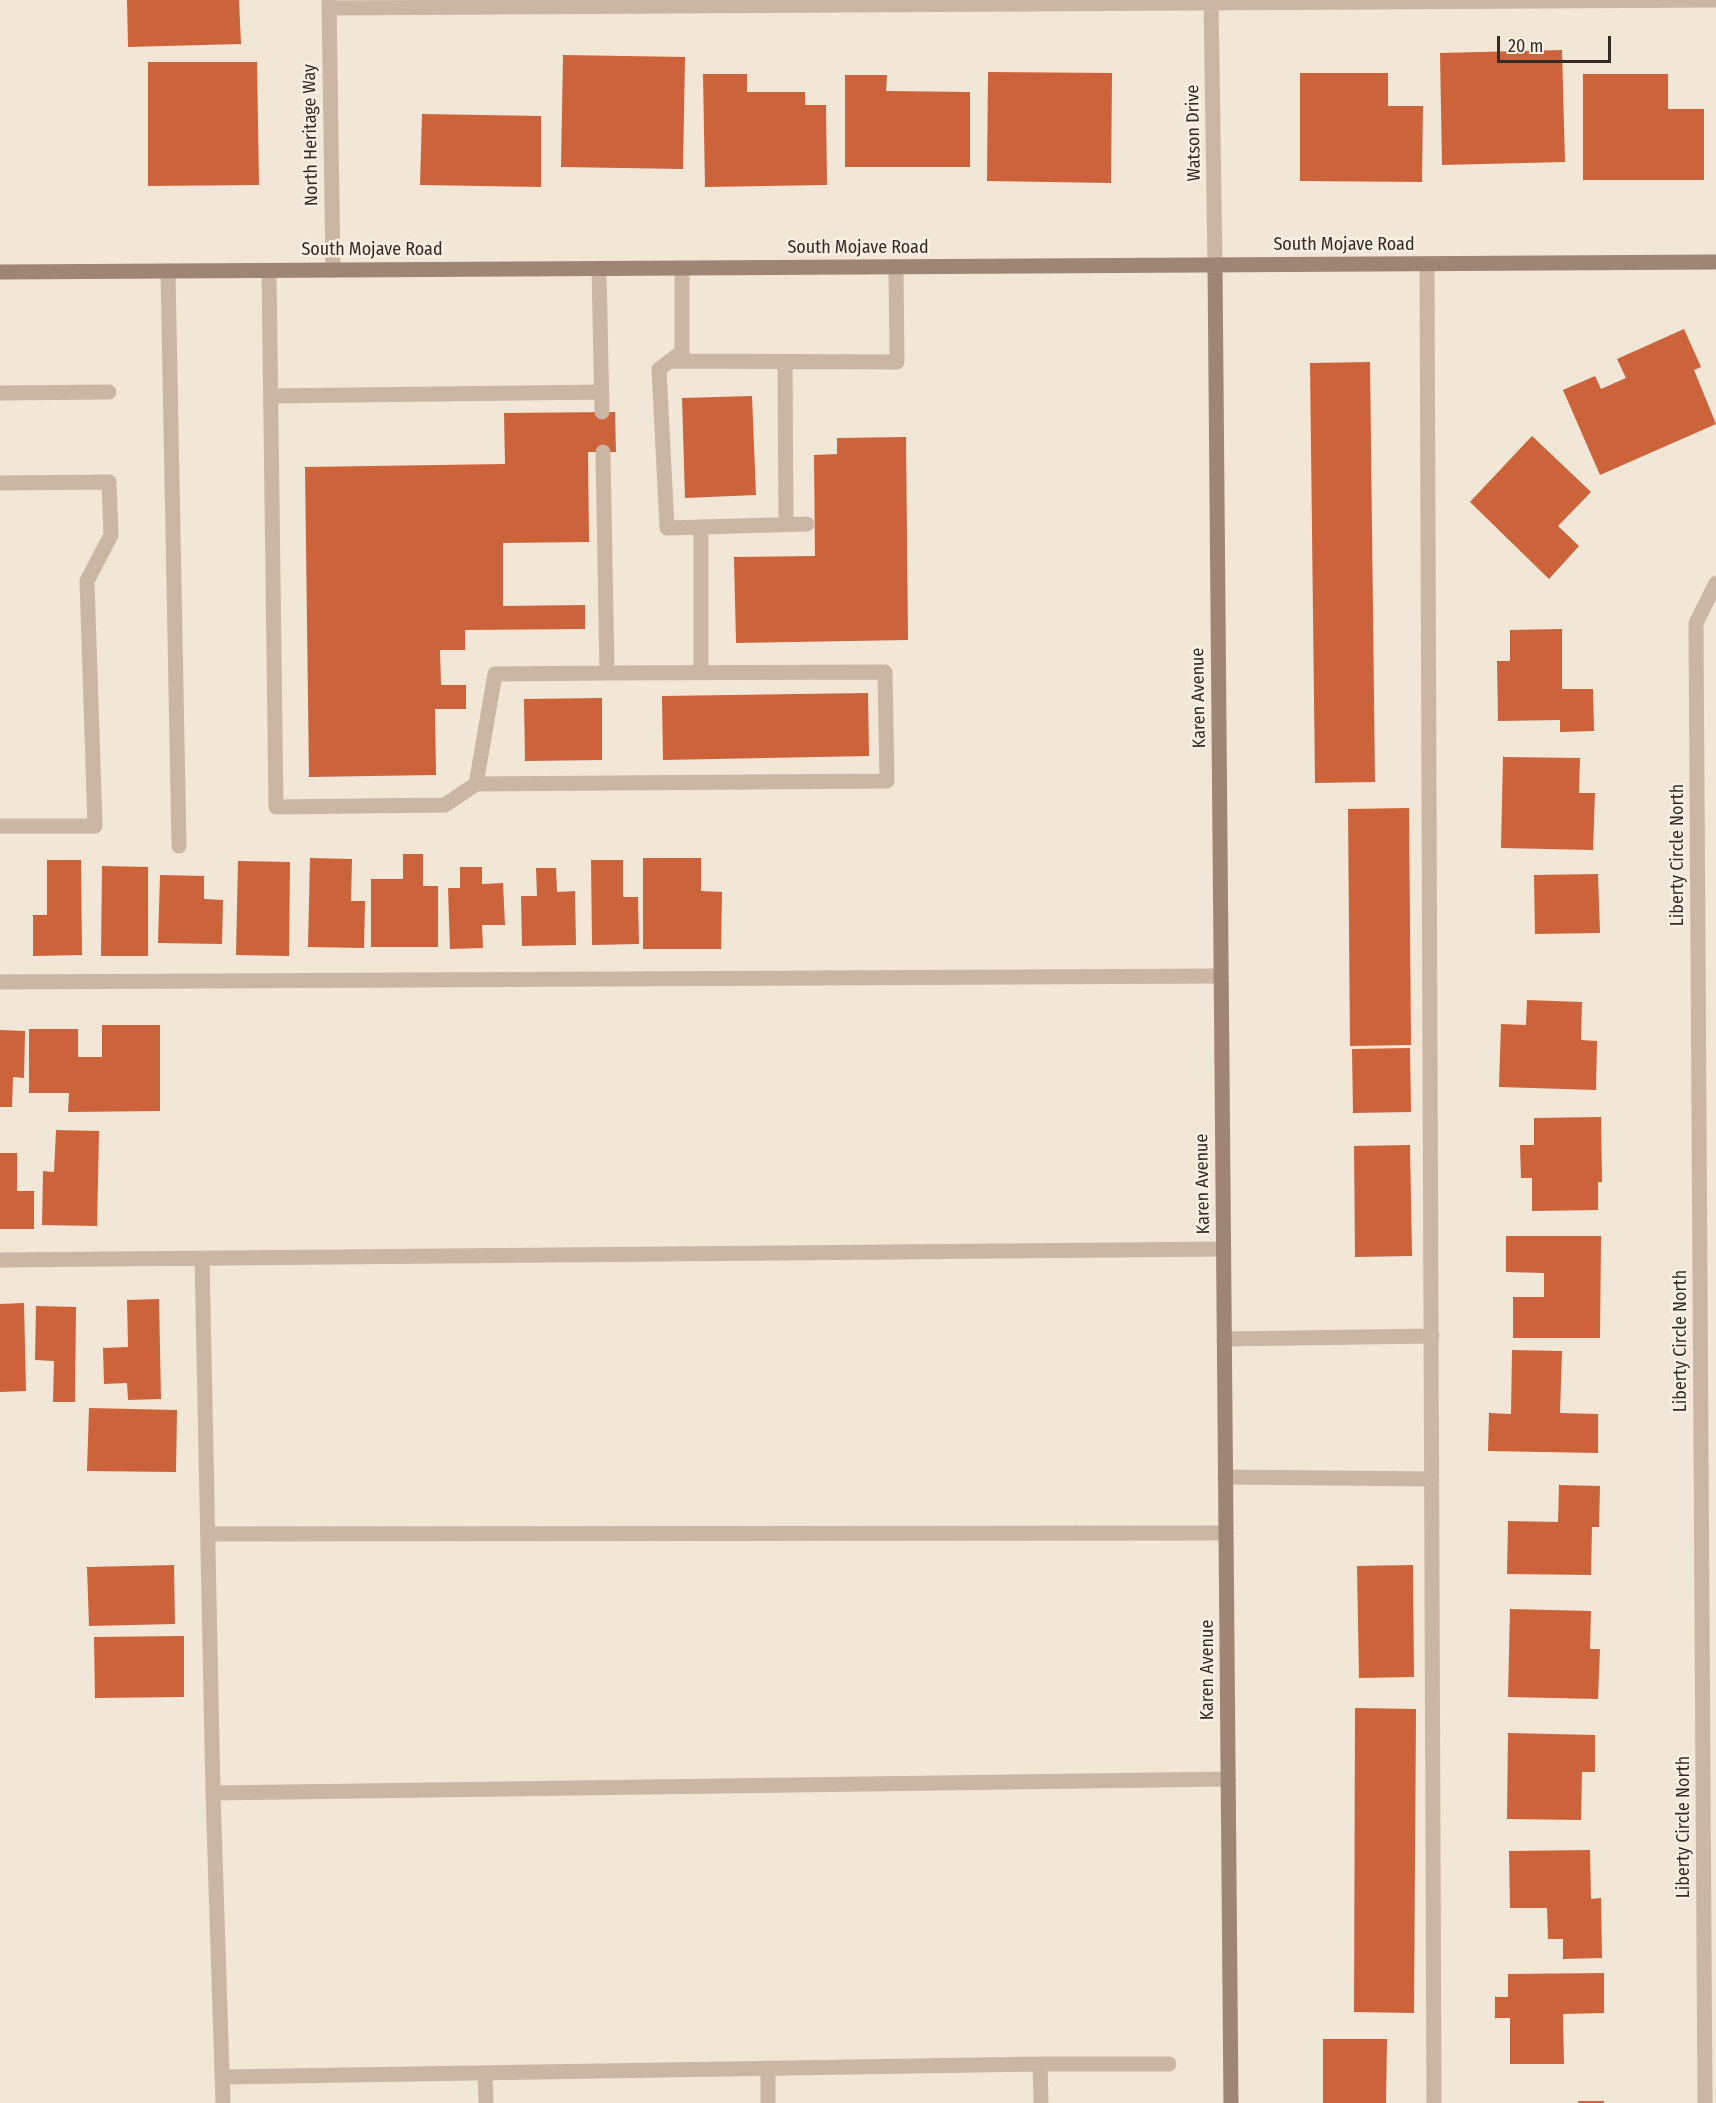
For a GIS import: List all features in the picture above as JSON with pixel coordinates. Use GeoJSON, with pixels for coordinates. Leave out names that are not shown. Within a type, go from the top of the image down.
{"type":"FeatureCollection","features":[{"type":"Feature","properties":{"kind":"street"},"geometry":{"type":"LineString","coordinates":[[329,4],[1716,0]]}},
{"type":"Feature","properties":{"kind":"street","name":"Watson Drive"},"geometry":{"type":"LineString","coordinates":[[1211,1],[1215,265]]}},
{"type":"Feature","properties":{"kind":"street","name":"North Heritage Way"},"geometry":{"type":"LineString","coordinates":[[329,4],[333,270]]}},
{"type":"Feature","properties":{"kind":"street","name":"South Mojave Road"},"geometry":{"type":"LineString","coordinates":[[0,272],[1716,262]]}},
{"type":"Feature","properties":{"kind":"street"},"geometry":{"type":"LineString","coordinates":[[1427,264],[1434,2103]]}},
{"type":"Feature","properties":{"kind":"street","name":"Karen Avenue"},"geometry":{"type":"LineString","coordinates":[[1215,265],[1231,2103]]}},
{"type":"Feature","properties":{"kind":"street"},"geometry":{"type":"LineString","coordinates":[[670,361],[897,362],[896,267]]}},
{"type":"Feature","properties":{"kind":"street"},"geometry":{"type":"LineString","coordinates":[[682,268],[682,352],[660,369],[667,528],[807,524]]}},
{"type":"Feature","properties":{"kind":"street"},"geometry":{"type":"LineString","coordinates":[[599,269],[602,412]]}},
{"type":"Feature","properties":{"kind":"street"},"geometry":{"type":"LineString","coordinates":[[168,271],[179,846]]}},
{"type":"Feature","properties":{"kind":"street"},"geometry":{"type":"LineString","coordinates":[[269,271],[276,807],[445,805],[476,784],[887,781],[885,672],[495,674],[476,784]]}},
{"type":"Feature","properties":{"kind":"street"},"geometry":{"type":"LineString","coordinates":[[785,362],[786,524]]}},
{"type":"Feature","properties":{"kind":"street"},"geometry":{"type":"LineString","coordinates":[[0,393],[109,392]]}},
{"type":"Feature","properties":{"kind":"street"},"geometry":{"type":"LineString","coordinates":[[271,396],[602,392]]}},
{"type":"Feature","properties":{"kind":"street"},"geometry":{"type":"LineString","coordinates":[[603,452],[608,673]]}},
{"type":"Feature","properties":{"kind":"street"},"geometry":{"type":"LineString","coordinates":[[0,483],[110,482],[111,535],[87,581],[96,826],[0,826]]}},
{"type":"Feature","properties":{"kind":"street"},"geometry":{"type":"LineString","coordinates":[[701,527],[701,673]]}},
{"type":"Feature","properties":{"kind":"street","name":"Liberty Circle North"},"geometry":{"type":"LineString","coordinates":[[1705,2103],[1695,623],[1716,583]]}},
{"type":"Feature","properties":{"kind":"street"},"geometry":{"type":"LineString","coordinates":[[0,982],[1221,976]]}},
{"type":"Feature","properties":{"kind":"street"},"geometry":{"type":"LineString","coordinates":[[0,1260],[1224,1249]]}},
{"type":"Feature","properties":{"kind":"street"},"geometry":{"type":"LineString","coordinates":[[202,1258],[213,1793],[223,2103]]}},
{"type":"Feature","properties":{"kind":"street"},"geometry":{"type":"LineString","coordinates":[[1224,1340],[1432,1336]]}},
{"type":"Feature","properties":{"kind":"street"},"geometry":{"type":"LineString","coordinates":[[1225,1477],[1432,1479]]}},
{"type":"Feature","properties":{"kind":"street"},"geometry":{"type":"LineString","coordinates":[[208,1534],[1226,1533]]}},
{"type":"Feature","properties":{"kind":"street"},"geometry":{"type":"LineString","coordinates":[[213,1793],[1228,1779]]}},
{"type":"Feature","properties":{"kind":"street"},"geometry":{"type":"LineString","coordinates":[[1040,2064],[1041,2103]]}},
{"type":"Feature","properties":{"kind":"street"},"geometry":{"type":"LineString","coordinates":[[223,2077],[1169,2064]]}},
{"type":"Feature","properties":{"kind":"street"},"geometry":{"type":"LineString","coordinates":[[768,2068],[768,2103]]}},
{"type":"Feature","properties":{"kind":"street"},"geometry":{"type":"LineString","coordinates":[[485,2073],[486,2103]]}},
{"type":"Feature","properties":{"kind":"building"},"geometry":{"type":"Polygon","coordinates":[[[127,0],[239,0],[241,44],[128,47],[127,0]]]}},
{"type":"Feature","properties":{"kind":"building"},"geometry":{"type":"Polygon","coordinates":[[[1562,50],[1565,162],[1442,165],[1440,53],[1562,50]]]}},
{"type":"Feature","properties":{"kind":"building"},"geometry":{"type":"Polygon","coordinates":[[[563,55],[685,57],[683,169],[561,167],[563,55]]]}},
{"type":"Feature","properties":{"kind":"building"},"geometry":{"type":"Polygon","coordinates":[[[148,62],[257,62],[259,185],[148,186],[148,62]]]}},
{"type":"Feature","properties":{"kind":"building"},"geometry":{"type":"Polygon","coordinates":[[[988,72],[1112,73],[1111,183],[987,181],[988,72]]]}},
{"type":"Feature","properties":{"kind":"building"},"geometry":{"type":"Polygon","coordinates":[[[1300,73],[1388,73],[1388,106],[1423,106],[1422,182],[1300,181],[1300,73]]]}},
{"type":"Feature","properties":{"kind":"building"},"geometry":{"type":"Polygon","coordinates":[[[703,74],[747,74],[747,92],[805,92],[805,105],[826,105],[827,185],[705,187],[703,74]]]}},
{"type":"Feature","properties":{"kind":"building"},"geometry":{"type":"Polygon","coordinates":[[[1583,74],[1668,74],[1668,109],[1704,109],[1704,180],[1583,180],[1583,74]]]}},
{"type":"Feature","properties":{"kind":"building"},"geometry":{"type":"Polygon","coordinates":[[[845,75],[887,75],[886,91],[970,92],[970,167],[845,167],[845,75]]]}},
{"type":"Feature","properties":{"kind":"building"},"geometry":{"type":"Polygon","coordinates":[[[422,114],[541,116],[541,187],[420,185],[422,114]]]}},
{"type":"Feature","properties":{"kind":"building"},"geometry":{"type":"Polygon","coordinates":[[[1684,329],[1701,367],[1694,370],[1716,424],[1600,475],[1563,390],[1595,376],[1601,389],[1626,378],[1617,359],[1684,329]]]}},
{"type":"Feature","properties":{"kind":"building"},"geometry":{"type":"Polygon","coordinates":[[[1370,362],[1375,782],[1315,783],[1310,363],[1370,362]]]}},
{"type":"Feature","properties":{"kind":"building"},"geometry":{"type":"Polygon","coordinates":[[[752,396],[756,495],[685,498],[682,398],[752,396]]]}},
{"type":"Feature","properties":{"kind":"building"},"geometry":{"type":"Polygon","coordinates":[[[615,412],[616,452],[588,452],[589,542],[503,543],[503,606],[585,605],[585,629],[465,630],[465,650],[440,650],[441,685],[466,685],[466,709],[435,709],[436,775],[309,777],[305,467],[505,464],[504,413],[615,412]]]}},
{"type":"Feature","properties":{"kind":"building"},"geometry":{"type":"Polygon","coordinates":[[[1532,436],[1591,492],[1558,526],[1579,546],[1549,579],[1470,502],[1532,436]]]}},
{"type":"Feature","properties":{"kind":"building"},"geometry":{"type":"Polygon","coordinates":[[[906,437],[908,640],[736,643],[734,557],[815,556],[814,455],[837,454],[837,438],[906,437]]]}},
{"type":"Feature","properties":{"kind":"building"},"geometry":{"type":"Polygon","coordinates":[[[1562,629],[1562,689],[1593,689],[1594,731],[1560,732],[1560,720],[1498,721],[1497,661],[1510,661],[1510,630],[1562,629]]]}},
{"type":"Feature","properties":{"kind":"building"},"geometry":{"type":"Polygon","coordinates":[[[868,693],[869,756],[663,760],[662,696],[868,693]]]}},
{"type":"Feature","properties":{"kind":"building"},"geometry":{"type":"Polygon","coordinates":[[[602,698],[602,760],[525,761],[524,699],[602,698]]]}},
{"type":"Feature","properties":{"kind":"building"},"geometry":{"type":"Polygon","coordinates":[[[1503,757],[1580,758],[1579,793],[1595,793],[1593,850],[1501,848],[1503,757]]]}},
{"type":"Feature","properties":{"kind":"building"},"geometry":{"type":"Polygon","coordinates":[[[1409,808],[1411,1045],[1350,1046],[1348,809],[1409,808]]]}},
{"type":"Feature","properties":{"kind":"building"},"geometry":{"type":"Polygon","coordinates":[[[403,854],[423,854],[423,886],[438,886],[438,947],[371,947],[371,879],[403,879],[403,854]]]}},
{"type":"Feature","properties":{"kind":"building"},"geometry":{"type":"Polygon","coordinates":[[[310,858],[352,859],[351,901],[365,901],[364,948],[308,947],[310,858]]]}},
{"type":"Feature","properties":{"kind":"building"},"geometry":{"type":"Polygon","coordinates":[[[643,858],[701,858],[701,891],[722,892],[721,949],[643,949],[643,858]]]}},
{"type":"Feature","properties":{"kind":"building"},"geometry":{"type":"Polygon","coordinates":[[[47,860],[81,860],[82,955],[33,956],[33,915],[47,915],[47,860]]]}},
{"type":"Feature","properties":{"kind":"building"},"geometry":{"type":"Polygon","coordinates":[[[591,860],[623,860],[623,897],[638,897],[639,944],[592,945],[591,860]]]}},
{"type":"Feature","properties":{"kind":"building"},"geometry":{"type":"Polygon","coordinates":[[[238,861],[290,862],[289,956],[236,955],[238,861]]]}},
{"type":"Feature","properties":{"kind":"building"},"geometry":{"type":"Polygon","coordinates":[[[102,866],[148,867],[148,956],[101,956],[102,866]]]}},
{"type":"Feature","properties":{"kind":"building"},"geometry":{"type":"Polygon","coordinates":[[[460,867],[482,867],[482,884],[503,883],[505,925],[482,925],[483,948],[450,949],[448,888],[460,888],[460,867]]]}},
{"type":"Feature","properties":{"kind":"building"},"geometry":{"type":"Polygon","coordinates":[[[536,868],[556,868],[557,892],[575,891],[576,945],[522,946],[521,896],[537,896],[536,868]]]}},
{"type":"Feature","properties":{"kind":"building"},"geometry":{"type":"Polygon","coordinates":[[[1598,874],[1600,933],[1535,934],[1534,875],[1598,874]]]}},
{"type":"Feature","properties":{"kind":"building"},"geometry":{"type":"Polygon","coordinates":[[[160,875],[204,876],[204,899],[223,900],[222,944],[158,943],[160,875]]]}},
{"type":"Feature","properties":{"kind":"building"},"geometry":{"type":"Polygon","coordinates":[[[1527,1000],[1582,1002],[1581,1040],[1597,1041],[1596,1090],[1499,1087],[1501,1024],[1526,1025],[1527,1000]]]}},
{"type":"Feature","properties":{"kind":"building"},"geometry":{"type":"Polygon","coordinates":[[[102,1025],[160,1025],[160,1111],[68,1112],[69,1093],[29,1093],[29,1029],[78,1029],[78,1057],[102,1057],[102,1025]]]}},
{"type":"Feature","properties":{"kind":"building"},"geometry":{"type":"Polygon","coordinates":[[[0,1030],[25,1031],[24,1078],[13,1077],[12,1107],[0,1107],[0,1030]]]}},
{"type":"Feature","properties":{"kind":"building"},"geometry":{"type":"Polygon","coordinates":[[[1410,1048],[1411,1112],[1353,1113],[1352,1049],[1410,1048]]]}},
{"type":"Feature","properties":{"kind":"building"},"geometry":{"type":"Polygon","coordinates":[[[1601,1117],[1602,1182],[1598,1182],[1598,1210],[1532,1211],[1532,1178],[1521,1178],[1520,1145],[1534,1145],[1534,1118],[1601,1117]]]}},
{"type":"Feature","properties":{"kind":"building"},"geometry":{"type":"Polygon","coordinates":[[[56,1130],[99,1131],[97,1226],[42,1225],[43,1171],[54,1172],[56,1130]]]}},
{"type":"Feature","properties":{"kind":"building"},"geometry":{"type":"Polygon","coordinates":[[[1410,1145],[1412,1256],[1355,1257],[1354,1146],[1410,1145]]]}},
{"type":"Feature","properties":{"kind":"building"},"geometry":{"type":"Polygon","coordinates":[[[0,1153],[17,1153],[17,1191],[34,1191],[34,1229],[0,1229],[0,1153]]]}},
{"type":"Feature","properties":{"kind":"building"},"geometry":{"type":"Polygon","coordinates":[[[1506,1236],[1601,1236],[1600,1338],[1513,1338],[1513,1297],[1544,1297],[1544,1273],[1506,1272],[1506,1236]]]}},
{"type":"Feature","properties":{"kind":"building"},"geometry":{"type":"Polygon","coordinates":[[[159,1299],[161,1399],[128,1400],[127,1383],[104,1384],[103,1348],[128,1347],[127,1300],[159,1299]]]}},
{"type":"Feature","properties":{"kind":"building"},"geometry":{"type":"Polygon","coordinates":[[[24,1303],[26,1391],[0,1392],[0,1304],[24,1303]]]}},
{"type":"Feature","properties":{"kind":"building"},"geometry":{"type":"Polygon","coordinates":[[[36,1306],[76,1307],[75,1402],[53,1402],[54,1361],[35,1360],[36,1306]]]}},
{"type":"Feature","properties":{"kind":"building"},"geometry":{"type":"Polygon","coordinates":[[[1512,1350],[1562,1351],[1560,1413],[1598,1414],[1598,1453],[1488,1451],[1489,1413],[1511,1414],[1512,1350]]]}},
{"type":"Feature","properties":{"kind":"building"},"geometry":{"type":"Polygon","coordinates":[[[89,1408],[177,1410],[176,1472],[87,1471],[89,1408]]]}},
{"type":"Feature","properties":{"kind":"building"},"geometry":{"type":"Polygon","coordinates":[[[1559,1485],[1600,1486],[1599,1527],[1592,1527],[1591,1575],[1507,1574],[1508,1521],[1558,1522],[1559,1485]]]}},
{"type":"Feature","properties":{"kind":"building"},"geometry":{"type":"Polygon","coordinates":[[[174,1565],[175,1624],[89,1626],[87,1567],[174,1565]]]}},
{"type":"Feature","properties":{"kind":"building"},"geometry":{"type":"Polygon","coordinates":[[[1413,1565],[1414,1677],[1359,1678],[1357,1566],[1413,1565]]]}},
{"type":"Feature","properties":{"kind":"building"},"geometry":{"type":"Polygon","coordinates":[[[1510,1609],[1591,1611],[1590,1649],[1600,1649],[1598,1699],[1508,1697],[1510,1609]]]}},
{"type":"Feature","properties":{"kind":"building"},"geometry":{"type":"Polygon","coordinates":[[[184,1636],[184,1697],[95,1698],[94,1637],[184,1636]]]}},
{"type":"Feature","properties":{"kind":"building"},"geometry":{"type":"Polygon","coordinates":[[[1355,1708],[1416,1709],[1414,2013],[1354,2012],[1355,1708]]]}},
{"type":"Feature","properties":{"kind":"building"},"geometry":{"type":"Polygon","coordinates":[[[1508,1733],[1595,1735],[1595,1772],[1582,1772],[1581,1820],[1507,1819],[1508,1733]]]}},
{"type":"Feature","properties":{"kind":"building"},"geometry":{"type":"Polygon","coordinates":[[[1590,1850],[1591,1899],[1601,1898],[1602,1958],[1563,1959],[1563,1939],[1548,1939],[1547,1908],[1510,1908],[1509,1851],[1590,1850]]]}},
{"type":"Feature","properties":{"kind":"building"},"geometry":{"type":"Polygon","coordinates":[[[1604,1973],[1604,2013],[1563,2014],[1564,2064],[1510,2064],[1510,2018],[1495,2018],[1495,1997],[1508,1997],[1508,1974],[1604,1973]]]}},
{"type":"Feature","properties":{"kind":"building"},"geometry":{"type":"Polygon","coordinates":[[[1323,2039],[1387,2039],[1386,2103],[1323,2103],[1323,2039]]]}},
{"type":"Feature","properties":{"kind":"building"},"geometry":{"type":"Polygon","coordinates":[[[1578,2101],[1604,2101],[1604,2103],[1578,2103],[1578,2101]]]}}]}
